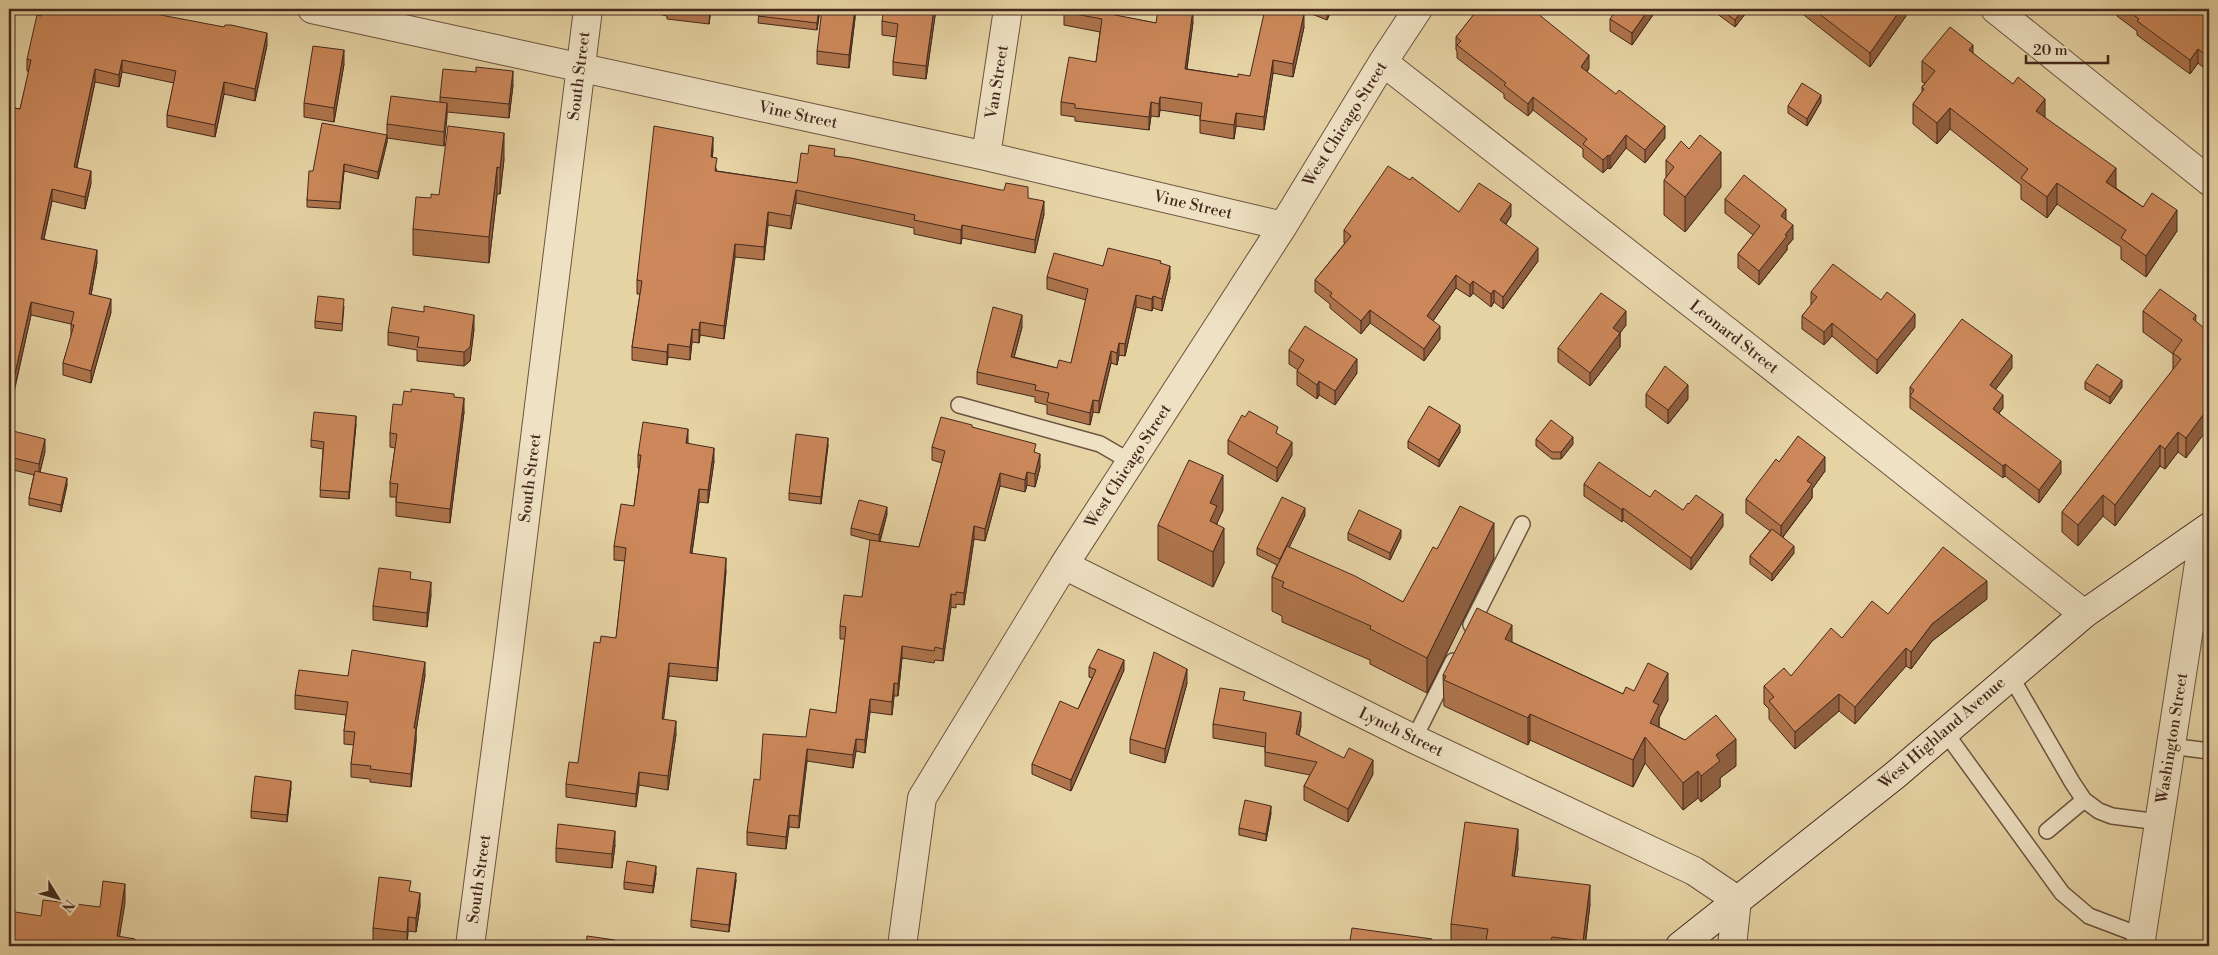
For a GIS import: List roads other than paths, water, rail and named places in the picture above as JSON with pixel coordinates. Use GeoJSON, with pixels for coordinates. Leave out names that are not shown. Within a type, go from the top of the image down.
{"type":"FeatureCollection","features":[{"type":"Feature","properties":{"kind":"street","name":"Vine Street"},"geometry":{"type":"LineString","coordinates":[[312,9],[986,156],[1282,226]]}},
{"type":"Feature","properties":{"kind":"street","name":"South Street"},"geometry":{"type":"LineString","coordinates":[[470,946],[588,9]]}},
{"type":"Feature","properties":{"kind":"street","name":"Van Street"},"geometry":{"type":"LineString","coordinates":[[986,156],[1008,9]]}},
{"type":"Feature","properties":{"kind":"street","name":"West Chicago Street"},"geometry":{"type":"LineString","coordinates":[[902,946],[922,798],[1064,565],[1282,226],[1382,62],[1418,9]]}},
{"type":"Feature","properties":{"kind":"street"},"geometry":{"type":"LineString","coordinates":[[1995,9],[2209,180]]}},
{"type":"Feature","properties":{"kind":"street","name":"Leonard Street"},"geometry":{"type":"LineString","coordinates":[[1382,62],[1751,350],[2084,614]]}},
{"type":"Feature","properties":{"kind":"street","name":"West Highland Avenue"},"geometry":{"type":"LineString","coordinates":[[1680,946],[1894,776],[2010,675],[2084,614],[2207,529]]}},
{"type":"Feature","properties":{"kind":"street","name":"Washington Street"},"geometry":{"type":"LineString","coordinates":[[2141,941],[2170,746],[2207,529]]}},
{"type":"Feature","properties":{"kind":"street","name":"Lynch Street"},"geometry":{"type":"LineString","coordinates":[[1064,565],[1414,739],[1694,871],[1737,900]]}},
{"type":"Feature","properties":{"kind":"street"},"geometry":{"type":"LineString","coordinates":[[1732,946],[1737,900]]}},
{"type":"Feature","properties":{"kind":"lane"},"geometry":{"type":"LineString","coordinates":[[960,405],[1100,444],[1131,462]]}},
{"type":"Feature","properties":{"kind":"lane"},"geometry":{"type":"LineString","coordinates":[[1414,739],[1522,524]]}},
{"type":"Feature","properties":{"kind":"lane"},"geometry":{"type":"LineString","coordinates":[[2010,675],[2084,800],[2099,811],[2112,816],[2159,822]]}},
{"type":"Feature","properties":{"kind":"lane"},"geometry":{"type":"LineString","coordinates":[[1945,732],[2062,893],[2089,916],[2141,941]]}},
{"type":"Feature","properties":{"kind":"lane"},"geometry":{"type":"LineString","coordinates":[[2170,746],[2209,751]]}},
{"type":"Feature","properties":{"kind":"lane"},"geometry":{"type":"LineString","coordinates":[[2046,831],[2084,800]]}}]}
